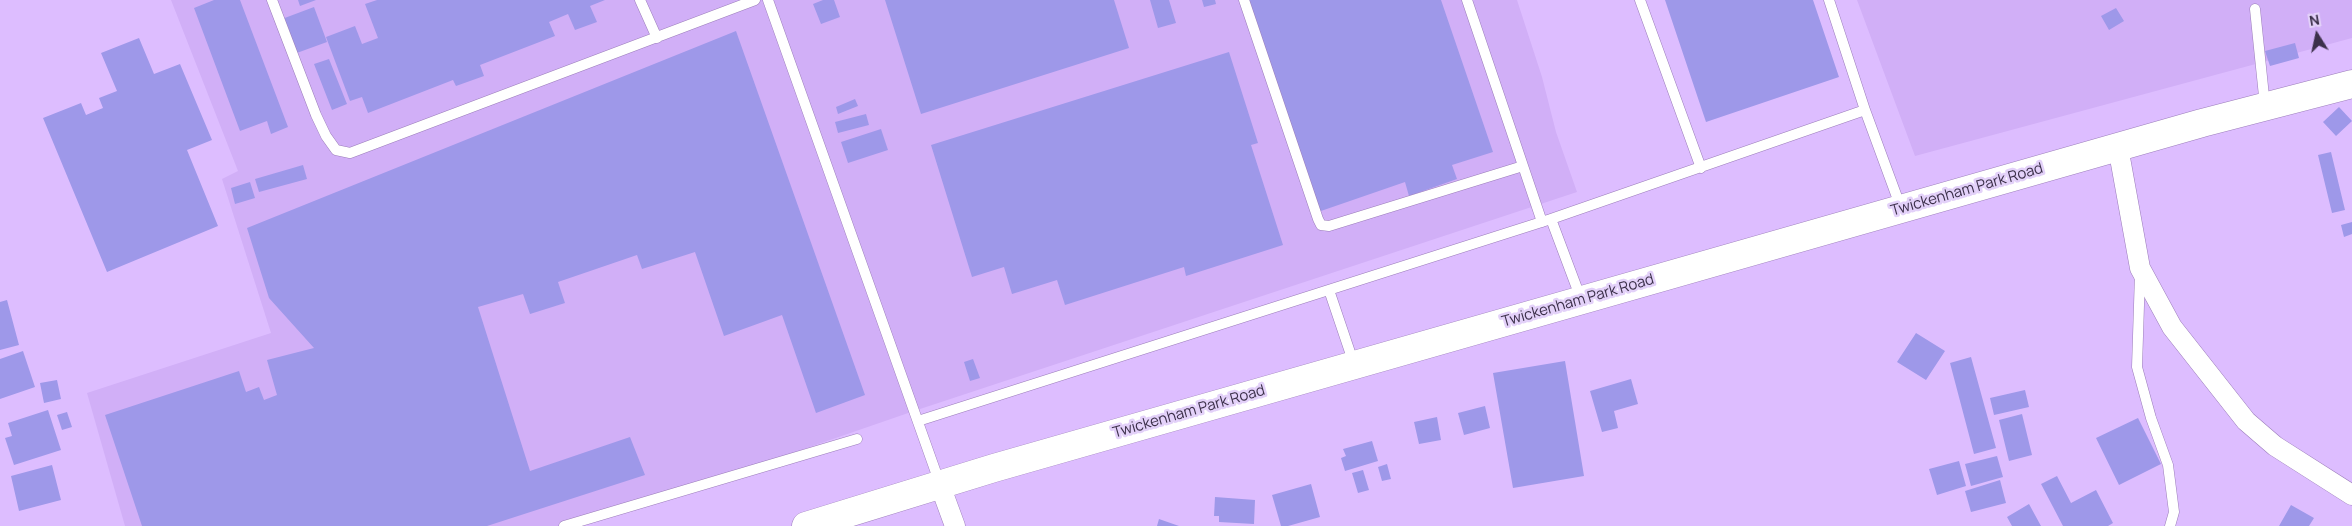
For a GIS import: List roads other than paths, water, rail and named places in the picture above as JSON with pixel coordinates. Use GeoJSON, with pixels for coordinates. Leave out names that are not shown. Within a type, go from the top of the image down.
{"type":"FeatureCollection","features":[{"type":"Feature","properties":{"kind":"main road","name":"Twickenham Park Road"},"geometry":{"type":"LineString","coordinates":[[806,526],[940,485],[1582,300],[2118,147],[2352,84]]}},
{"type":"Feature","properties":{"kind":"street"},"geometry":{"type":"LineString","coordinates":[[2118,147],[2140,268],[2172,327],[2246,421],[2275,446],[2348,488]]}},
{"type":"Feature","properties":{"kind":"street"},"geometry":{"type":"LineString","coordinates":[[940,485],[955,526]]}},
{"type":"Feature","properties":{"kind":"lane"},"geometry":{"type":"LineString","coordinates":[[272,0],[316,115],[326,136],[336,150],[350,153],[755,0]]}},
{"type":"Feature","properties":{"kind":"lane"},"geometry":{"type":"LineString","coordinates":[[640,0],[656,38]]}},
{"type":"Feature","properties":{"kind":"lane"},"geometry":{"type":"LineString","coordinates":[[768,0],[940,485]]}},
{"type":"Feature","properties":{"kind":"lane"},"geometry":{"type":"LineString","coordinates":[[1244,0],[1318,219],[1322,225],[1329,226],[1523,166]]}},
{"type":"Feature","properties":{"kind":"lane"},"geometry":{"type":"LineString","coordinates":[[1467,0],[1523,166],[1582,300]]}},
{"type":"Feature","properties":{"kind":"lane"},"geometry":{"type":"LineString","coordinates":[[1640,0],[1701,168]]}},
{"type":"Feature","properties":{"kind":"lane"},"geometry":{"type":"LineString","coordinates":[[1829,0],[1901,209]]}},
{"type":"Feature","properties":{"kind":"lane"},"geometry":{"type":"LineString","coordinates":[[2255,9],[2265,107]]}},
{"type":"Feature","properties":{"kind":"lane"},"geometry":{"type":"LineString","coordinates":[[918,421],[1546,220],[1866,110]]}},
{"type":"Feature","properties":{"kind":"lane"},"geometry":{"type":"LineString","coordinates":[[2140,268],[2137,366],[2151,418],[2168,465],[2174,512],[2170,526]]}},
{"type":"Feature","properties":{"kind":"lane"},"geometry":{"type":"LineString","coordinates":[[1328,290],[1355,365]]}},
{"type":"Feature","properties":{"kind":"lane"},"geometry":{"type":"LineString","coordinates":[[564,526],[857,439]]}}]}
